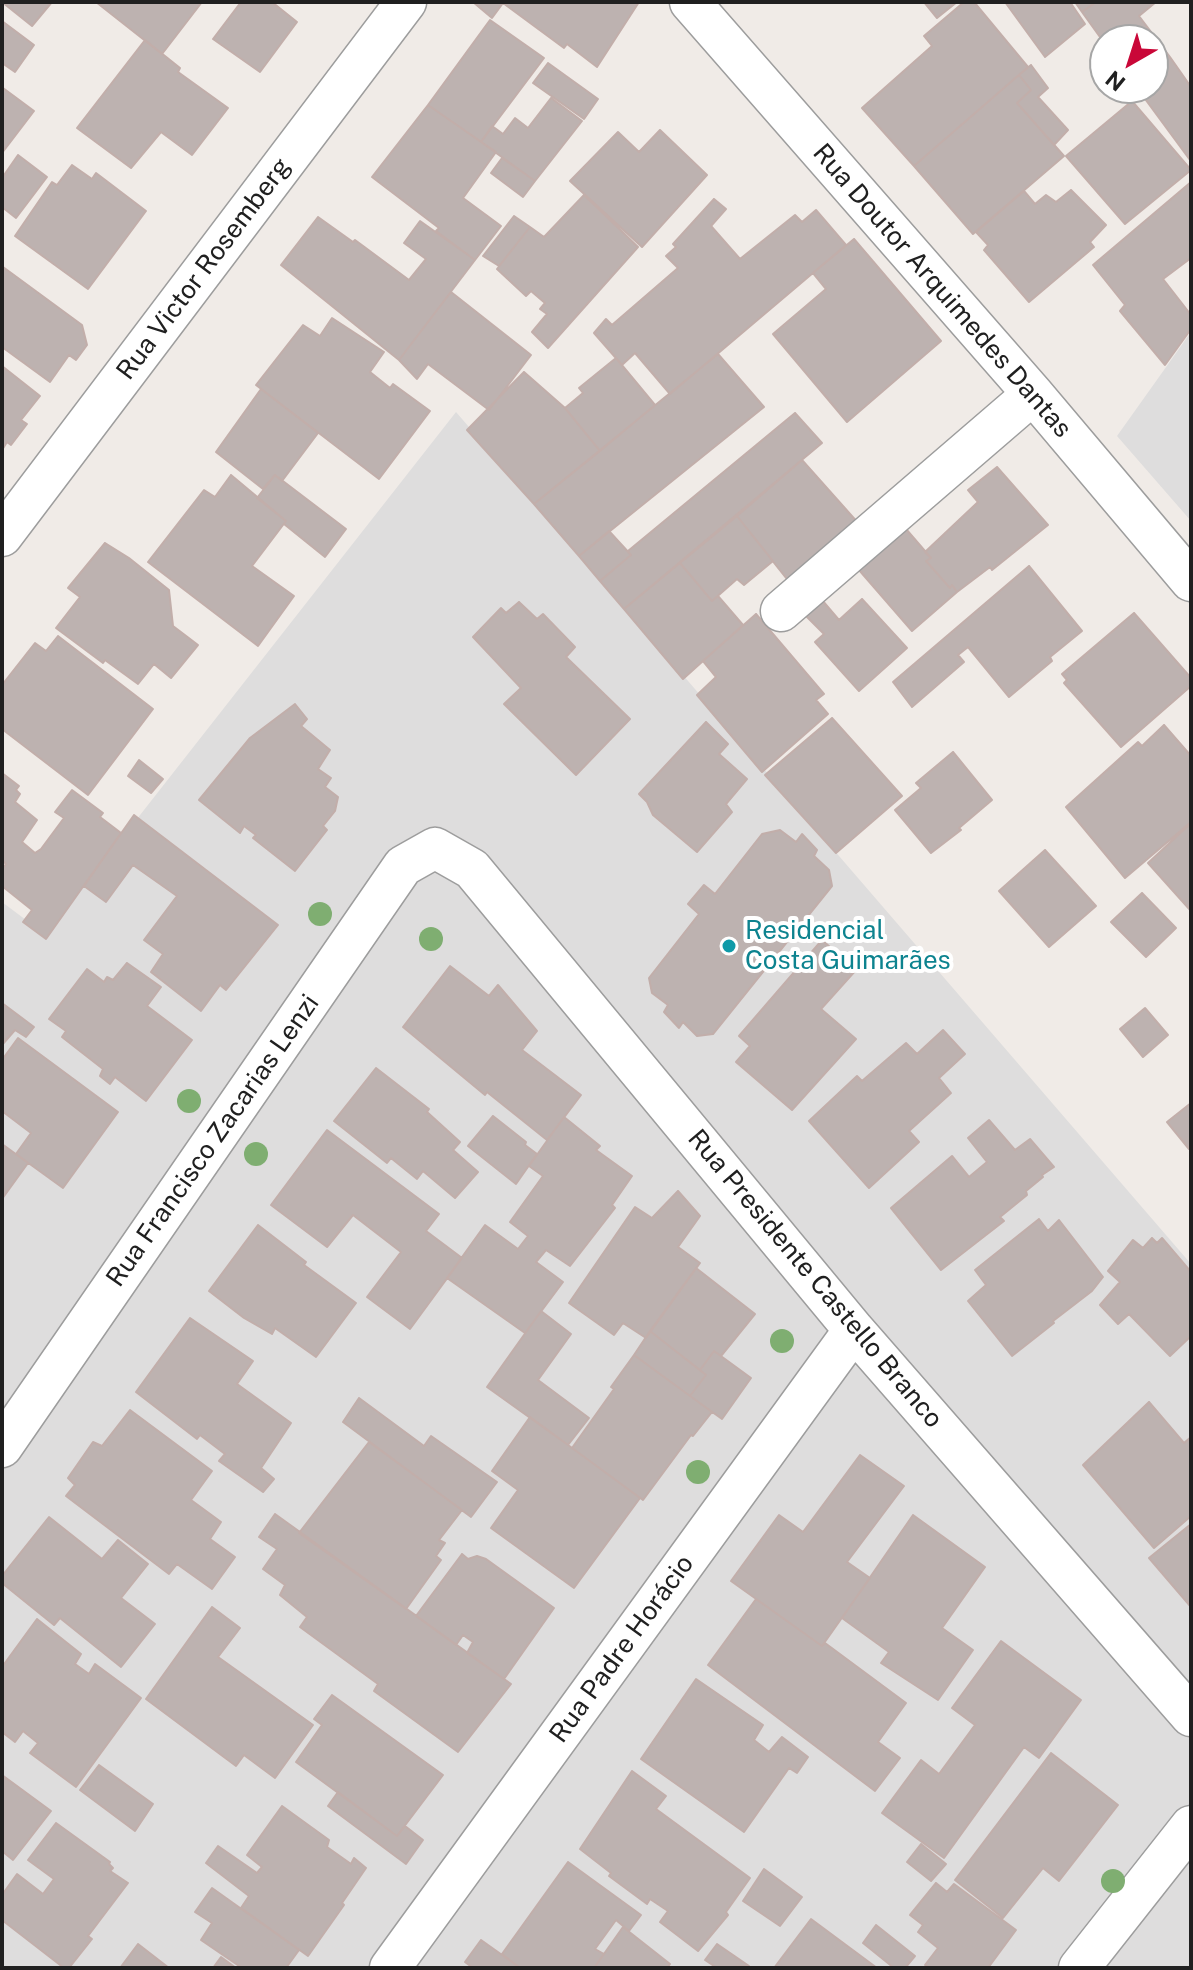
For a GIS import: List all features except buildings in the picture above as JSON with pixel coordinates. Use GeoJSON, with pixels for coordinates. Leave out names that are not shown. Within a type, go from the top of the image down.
{"type":"FeatureCollection","features":[{"type":"Feature","properties":{"kind":"street","name":"Rua Victor Rosemberg"},"geometry":{"type":"LineString","coordinates":[[2,536],[406,2]]}},
{"type":"Feature","properties":{"kind":"street","name":"Rua Doutor Arquimedes Dantas"},"geometry":{"type":"LineString","coordinates":[[690,2],[1033,394],[1191,581]]}},
{"type":"Feature","properties":{"kind":"street"},"geometry":{"type":"LineString","coordinates":[[781,611],[1033,394]]}},
{"type":"Feature","properties":{"kind":"street","name":"Rua Presidente Castello Branco"},"geometry":{"type":"LineString","coordinates":[[435,848],[472,869],[854,1330],[1191,1716]]}},
{"type":"Feature","properties":{"kind":"street","name":"Rua Francisco Zacarias Lenzi"},"geometry":{"type":"LineString","coordinates":[[2,1447],[403,866],[435,848]]}},
{"type":"Feature","properties":{"kind":"street","name":"Rua Padre Horácio"},"geometry":{"type":"LineString","coordinates":[[390,1968],[854,1330]]}},
{"type":"Feature","properties":{"kind":"street"},"geometry":{"type":"LineString","coordinates":[[1079,1968],[1191,1826]]}},
{"type":"Feature","properties":{"kind":"shaded area"},"geometry":{"type":"Polygon","coordinates":[[[1191,332],[1191,521],[1117,436],[1191,332]]]}},
{"type":"Feature","properties":{"kind":"shaded area"},"geometry":{"type":"Polygon","coordinates":[[[456,412],[1191,1264],[1191,1968],[2,1968],[2,902],[46,935],[456,412]]]}},
{"type":"Feature","properties":{"kind":"place","name":"Residencial Costa Guimarães"},"geometry":{"type":"Point","coordinates":[729,946]}}]}
